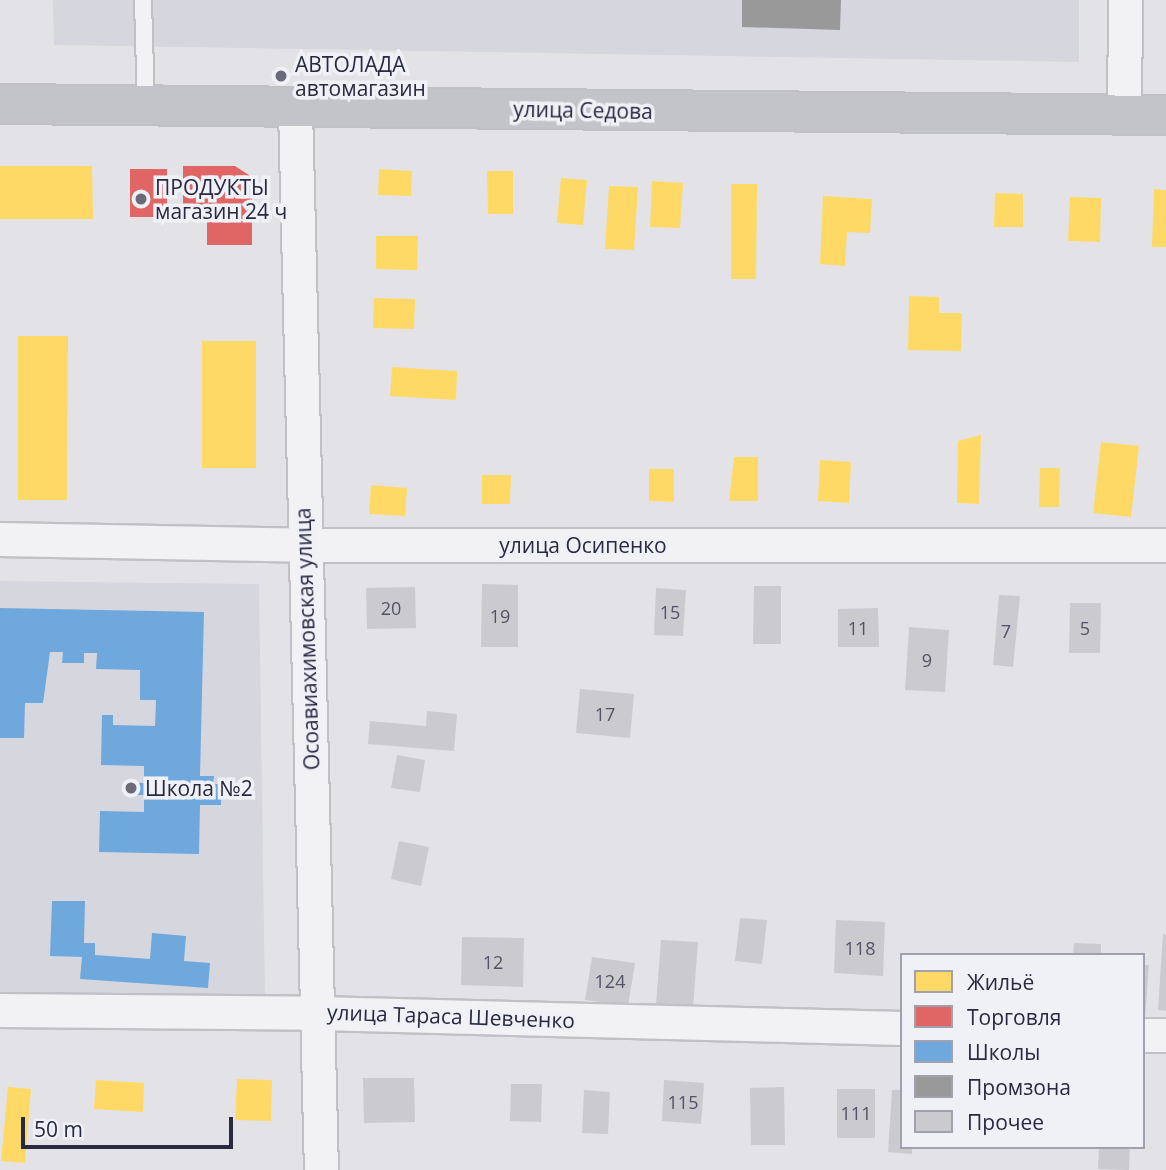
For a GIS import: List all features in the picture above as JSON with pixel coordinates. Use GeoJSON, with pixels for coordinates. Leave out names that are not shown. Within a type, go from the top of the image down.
{"type":"FeatureCollection","features":[{"type":"Feature","properties":{"kind":"main road","name":"улица Седова"},"geometry":{"type":"LineString","coordinates":[[0,104],[1166,115]]}},
{"type":"Feature","properties":{"kind":"street"},"geometry":{"type":"LineString","coordinates":[[1124,116],[1125,0]]}},
{"type":"Feature","properties":{"kind":"street","name":"Осоавиахимовская улица"},"geometry":{"type":"LineString","coordinates":[[295,108],[321,1170]]}},
{"type":"Feature","properties":{"kind":"street","name":"улица Осипенко"},"geometry":{"type":"LineString","coordinates":[[0,539],[304,545],[1166,545]]}},
{"type":"Feature","properties":{"kind":"street","name":"улица Тараса Шевченко"},"geometry":{"type":"LineString","coordinates":[[0,1010],[318,1013],[900,1028]]}},
{"type":"Feature","properties":{"kind":"street"},"geometry":{"type":"LineString","coordinates":[[1145,1035],[1166,1035]]}},
{"type":"Feature","properties":{"kind":"lane"},"geometry":{"type":"LineString","coordinates":[[143,0],[146,106]]}},
{"type":"Feature","properties":{"kind":"shaded area"},"geometry":{"type":"Polygon","coordinates":[[[53,0],[1079,0],[1079,62],[54,45],[53,0]]]}},
{"type":"Feature","properties":{"kind":"shaded area","name":"Школа №2"},"geometry":{"type":"Polygon","coordinates":[[[0,581],[259,584],[265,997],[0,992],[0,581]]]}},
{"type":"Feature","properties":{"kind":"building: Жильё"},"geometry":{"type":"Polygon","coordinates":[[[0,166],[92,166],[93,219],[0,219],[0,166]]]}},
{"type":"Feature","properties":{"kind":"building: Жильё"},"geometry":{"type":"Polygon","coordinates":[[[379,169],[412,171],[411,196],[378,195],[379,169]]]}},
{"type":"Feature","properties":{"kind":"building: Жильё"},"geometry":{"type":"Polygon","coordinates":[[[487,171],[513,171],[513,214],[488,214],[487,171]]]}},
{"type":"Feature","properties":{"kind":"building: Жильё"},"geometry":{"type":"Polygon","coordinates":[[[561,178],[587,180],[583,225],[557,223],[561,178]]]}},
{"type":"Feature","properties":{"kind":"building: Жильё"},"geometry":{"type":"Polygon","coordinates":[[[652,181],[683,183],[680,228],[650,227],[652,181]]]}},
{"type":"Feature","properties":{"kind":"building: Жильё"},"geometry":{"type":"Polygon","coordinates":[[[731,184],[757,184],[756,279],[731,279],[731,184]]]}},
{"type":"Feature","properties":{"kind":"building: Жильё"},"geometry":{"type":"Polygon","coordinates":[[[609,186],[638,187],[634,250],[605,249],[609,186]]]}},
{"type":"Feature","properties":{"kind":"building: Жильё"},"geometry":{"type":"Polygon","coordinates":[[[1154,189],[1166,190],[1166,247],[1152,247],[1154,189]]]}},
{"type":"Feature","properties":{"kind":"building: Жильё"},"geometry":{"type":"Polygon","coordinates":[[[995,193],[1023,194],[1023,227],[994,227],[995,193]]]}},
{"type":"Feature","properties":{"kind":"building: Жильё"},"geometry":{"type":"Polygon","coordinates":[[[823,196],[872,199],[870,233],[847,232],[845,266],[820,264],[823,196]]]}},
{"type":"Feature","properties":{"kind":"building: Жильё"},"geometry":{"type":"Polygon","coordinates":[[[1070,197],[1101,198],[1100,242],[1068,241],[1070,197]]]}},
{"type":"Feature","properties":{"kind":"building: Жильё"},"geometry":{"type":"Polygon","coordinates":[[[376,236],[418,236],[417,270],[376,269],[376,236]]]}},
{"type":"Feature","properties":{"kind":"building: Жильё"},"geometry":{"type":"Polygon","coordinates":[[[909,296],[939,297],[939,313],[962,313],[961,351],[908,350],[909,296]]]}},
{"type":"Feature","properties":{"kind":"building: Жильё"},"geometry":{"type":"Polygon","coordinates":[[[374,298],[415,299],[414,329],[373,328],[374,298]]]}},
{"type":"Feature","properties":{"kind":"building: Жильё"},"geometry":{"type":"Polygon","coordinates":[[[18,336],[68,336],[67,500],[18,500],[18,336]]]}},
{"type":"Feature","properties":{"kind":"building: Жильё"},"geometry":{"type":"Polygon","coordinates":[[[202,341],[256,341],[256,468],[202,468],[202,341]]]}},
{"type":"Feature","properties":{"kind":"building: Жильё"},"geometry":{"type":"Polygon","coordinates":[[[392,367],[457,371],[456,400],[390,396],[392,367]]]}},
{"type":"Feature","properties":{"kind":"building: Жильё"},"geometry":{"type":"Polygon","coordinates":[[[981,435],[979,504],[957,503],[958,441],[981,435]]]}},
{"type":"Feature","properties":{"kind":"building: Жильё"},"geometry":{"type":"Polygon","coordinates":[[[1101,442],[1139,446],[1131,517],[1093,513],[1101,442]]]}},
{"type":"Feature","properties":{"kind":"building: Жильё"},"geometry":{"type":"Polygon","coordinates":[[[734,457],[758,457],[758,501],[729,501],[734,457]]]}},
{"type":"Feature","properties":{"kind":"building: Жильё"},"geometry":{"type":"Polygon","coordinates":[[[820,460],[851,462],[849,503],[818,501],[820,460]]]}},
{"type":"Feature","properties":{"kind":"building: Жильё"},"geometry":{"type":"Polygon","coordinates":[[[1040,468],[1060,468],[1059,507],[1039,507],[1040,468]]]}},
{"type":"Feature","properties":{"kind":"building: Жильё"},"geometry":{"type":"Polygon","coordinates":[[[649,469],[674,469],[674,502],[649,501],[649,469]]]}},
{"type":"Feature","properties":{"kind":"building: Жильё"},"geometry":{"type":"Polygon","coordinates":[[[482,475],[511,475],[510,504],[482,504],[482,475]]]}},
{"type":"Feature","properties":{"kind":"building: Жильё"},"geometry":{"type":"Polygon","coordinates":[[[371,485],[407,488],[405,516],[369,514],[371,485]]]}},
{"type":"Feature","properties":{"kind":"building: Жильё"},"geometry":{"type":"Polygon","coordinates":[[[237,1079],[272,1080],[271,1121],[235,1120],[237,1079]]]}},
{"type":"Feature","properties":{"kind":"building: Жильё"},"geometry":{"type":"Polygon","coordinates":[[[96,1080],[144,1083],[143,1112],[94,1109],[96,1080]]]}},
{"type":"Feature","properties":{"kind":"building: Жильё"},"geometry":{"type":"Polygon","coordinates":[[[8,1087],[31,1089],[25,1163],[1,1161],[8,1087]]]}},
{"type":"Feature","properties":{"kind":"building: Торговля"},"geometry":{"type":"Polygon","coordinates":[[[183,166],[235,166],[252,177],[252,245],[207,245],[207,210],[183,210],[183,166]]]}},
{"type":"Feature","properties":{"kind":"building: Торговля"},"geometry":{"type":"Polygon","coordinates":[[[130,169],[167,169],[167,217],[130,217],[130,169]]]}},
{"type":"Feature","properties":{"kind":"building: Школы"},"geometry":{"type":"Polygon","coordinates":[[[0,608],[204,612],[200,776],[214,776],[213,784],[222,784],[221,805],[200,805],[199,854],[99,852],[100,811],[144,812],[144,795],[137,795],[137,783],[144,783],[144,766],[101,765],[102,715],[113,715],[113,725],[155,726],[156,700],[140,700],[140,670],[96,669],[97,653],[84,653],[84,663],[62,663],[63,652],[50,652],[43,703],[25,703],[24,738],[0,738],[0,608]]]}},
{"type":"Feature","properties":{"kind":"building: Школы"},"geometry":{"type":"Polygon","coordinates":[[[52,901],[85,901],[84,943],[95,943],[95,955],[150,959],[152,933],[186,936],[184,961],[210,963],[208,988],[80,979],[82,957],[50,956],[52,901]]]}},
{"type":"Feature","properties":{"kind":"building: Промзона"},"geometry":{"type":"Polygon","coordinates":[[[742,0],[841,0],[840,30],[742,27],[742,0]]]}},
{"type":"Feature","properties":{"kind":"building: Прочее"},"geometry":{"type":"Polygon","coordinates":[[[482,584],[518,585],[518,647],[481,647],[482,584]]]}},
{"type":"Feature","properties":{"kind":"building: Прочее"},"geometry":{"type":"Polygon","coordinates":[[[754,586],[781,586],[781,644],[753,644],[754,586]]]}},
{"type":"Feature","properties":{"kind":"building: Прочее"},"geometry":{"type":"Polygon","coordinates":[[[415,587],[416,628],[367,629],[366,588],[415,587]]]}},
{"type":"Feature","properties":{"kind":"building: Прочее"},"geometry":{"type":"Polygon","coordinates":[[[656,588],[686,590],[683,636],[654,635],[656,588]]]}},
{"type":"Feature","properties":{"kind":"building: Прочее"},"geometry":{"type":"Polygon","coordinates":[[[999,595],[1020,596],[1013,667],[993,665],[999,595]]]}},
{"type":"Feature","properties":{"kind":"building: Прочее"},"geometry":{"type":"Polygon","coordinates":[[[1070,603],[1101,603],[1100,653],[1069,653],[1070,603]]]}},
{"type":"Feature","properties":{"kind":"building: Прочее"},"geometry":{"type":"Polygon","coordinates":[[[878,608],[879,647],[838,647],[838,609],[878,608]]]}},
{"type":"Feature","properties":{"kind":"building: Прочее"},"geometry":{"type":"Polygon","coordinates":[[[909,627],[949,630],[945,692],[905,690],[909,627]]]}},
{"type":"Feature","properties":{"kind":"building: Прочее"},"geometry":{"type":"Polygon","coordinates":[[[580,689],[634,694],[630,738],[576,733],[580,689]]]}},
{"type":"Feature","properties":{"kind":"building: Прочее"},"geometry":{"type":"Polygon","coordinates":[[[427,711],[457,714],[454,751],[368,744],[370,721],[426,726],[427,711]]]}},
{"type":"Feature","properties":{"kind":"building: Прочее"},"geometry":{"type":"Polygon","coordinates":[[[397,755],[425,760],[420,792],[391,788],[397,755]]]}},
{"type":"Feature","properties":{"kind":"building: Прочее"},"geometry":{"type":"Polygon","coordinates":[[[399,841],[429,847],[421,886],[391,879],[399,841]]]}},
{"type":"Feature","properties":{"kind":"building: Прочее"},"geometry":{"type":"Polygon","coordinates":[[[740,918],[767,920],[762,964],[735,961],[740,918]]]}},
{"type":"Feature","properties":{"kind":"building: Прочее"},"geometry":{"type":"Polygon","coordinates":[[[836,920],[885,922],[883,976],[834,973],[836,920]]]}},
{"type":"Feature","properties":{"kind":"building: Прочее"},"geometry":{"type":"Polygon","coordinates":[[[1163,934],[1166,935],[1166,1011],[1158,1010],[1163,934]]]}},
{"type":"Feature","properties":{"kind":"building: Прочее"},"geometry":{"type":"Polygon","coordinates":[[[462,937],[524,938],[523,987],[461,985],[462,937]]]}},
{"type":"Feature","properties":{"kind":"building: Прочее"},"geometry":{"type":"Polygon","coordinates":[[[661,940],[698,942],[693,1008],[656,1005],[661,940]]]}},
{"type":"Feature","properties":{"kind":"building: Прочее"},"geometry":{"type":"Polygon","coordinates":[[[1074,943],[1101,944],[1101,953],[1073,953],[1074,943]]]}},
{"type":"Feature","properties":{"kind":"building: Прочее"},"geometry":{"type":"Polygon","coordinates":[[[592,957],[635,963],[628,1006],[585,1000],[592,957]]]}},
{"type":"Feature","properties":{"kind":"building: Прочее"},"geometry":{"type":"Polygon","coordinates":[[[1145,965],[1149,965],[1145,1018],[1145,965]]]}},
{"type":"Feature","properties":{"kind":"building: Прочее"},"geometry":{"type":"Polygon","coordinates":[[[363,1078],[414,1078],[415,1122],[364,1123],[363,1078]]]}},
{"type":"Feature","properties":{"kind":"building: Прочее"},"geometry":{"type":"Polygon","coordinates":[[[664,1080],[704,1083],[701,1124],[662,1121],[664,1080]]]}},
{"type":"Feature","properties":{"kind":"building: Прочее"},"geometry":{"type":"Polygon","coordinates":[[[511,1084],[542,1084],[541,1122],[510,1121],[511,1084]]]}},
{"type":"Feature","properties":{"kind":"building: Прочее"},"geometry":{"type":"Polygon","coordinates":[[[784,1087],[785,1145],[751,1145],[750,1088],[784,1087]]]}},
{"type":"Feature","properties":{"kind":"building: Прочее"},"geometry":{"type":"Polygon","coordinates":[[[837,1089],[875,1089],[875,1138],[837,1138],[837,1089]]]}},
{"type":"Feature","properties":{"kind":"building: Прочее"},"geometry":{"type":"Polygon","coordinates":[[[584,1090],[610,1092],[608,1134],[582,1133],[584,1090]]]}},
{"type":"Feature","properties":{"kind":"building: Прочее"},"geometry":{"type":"Polygon","coordinates":[[[892,1090],[900,1090],[900,1149],[912,1149],[912,1154],[888,1152],[892,1090]]]}},
{"type":"Feature","properties":{"kind":"building: Прочее"},"geometry":{"type":"Polygon","coordinates":[[[1099,1149],[1130,1149],[1129,1170],[1098,1169],[1099,1149]]]}},
{"type":"Feature","properties":{"kind":"place","name":"АВТОЛАДА автомагазин"},"geometry":{"type":"Point","coordinates":[281,76]}},
{"type":"Feature","properties":{"kind":"place","name":"ПРОДУКТЫ магазин 24 ч"},"geometry":{"type":"Point","coordinates":[141,199]}},
{"type":"Feature","properties":{"kind":"place","name":"Школа №2"},"geometry":{"type":"Point","coordinates":[131,788]}}]}
